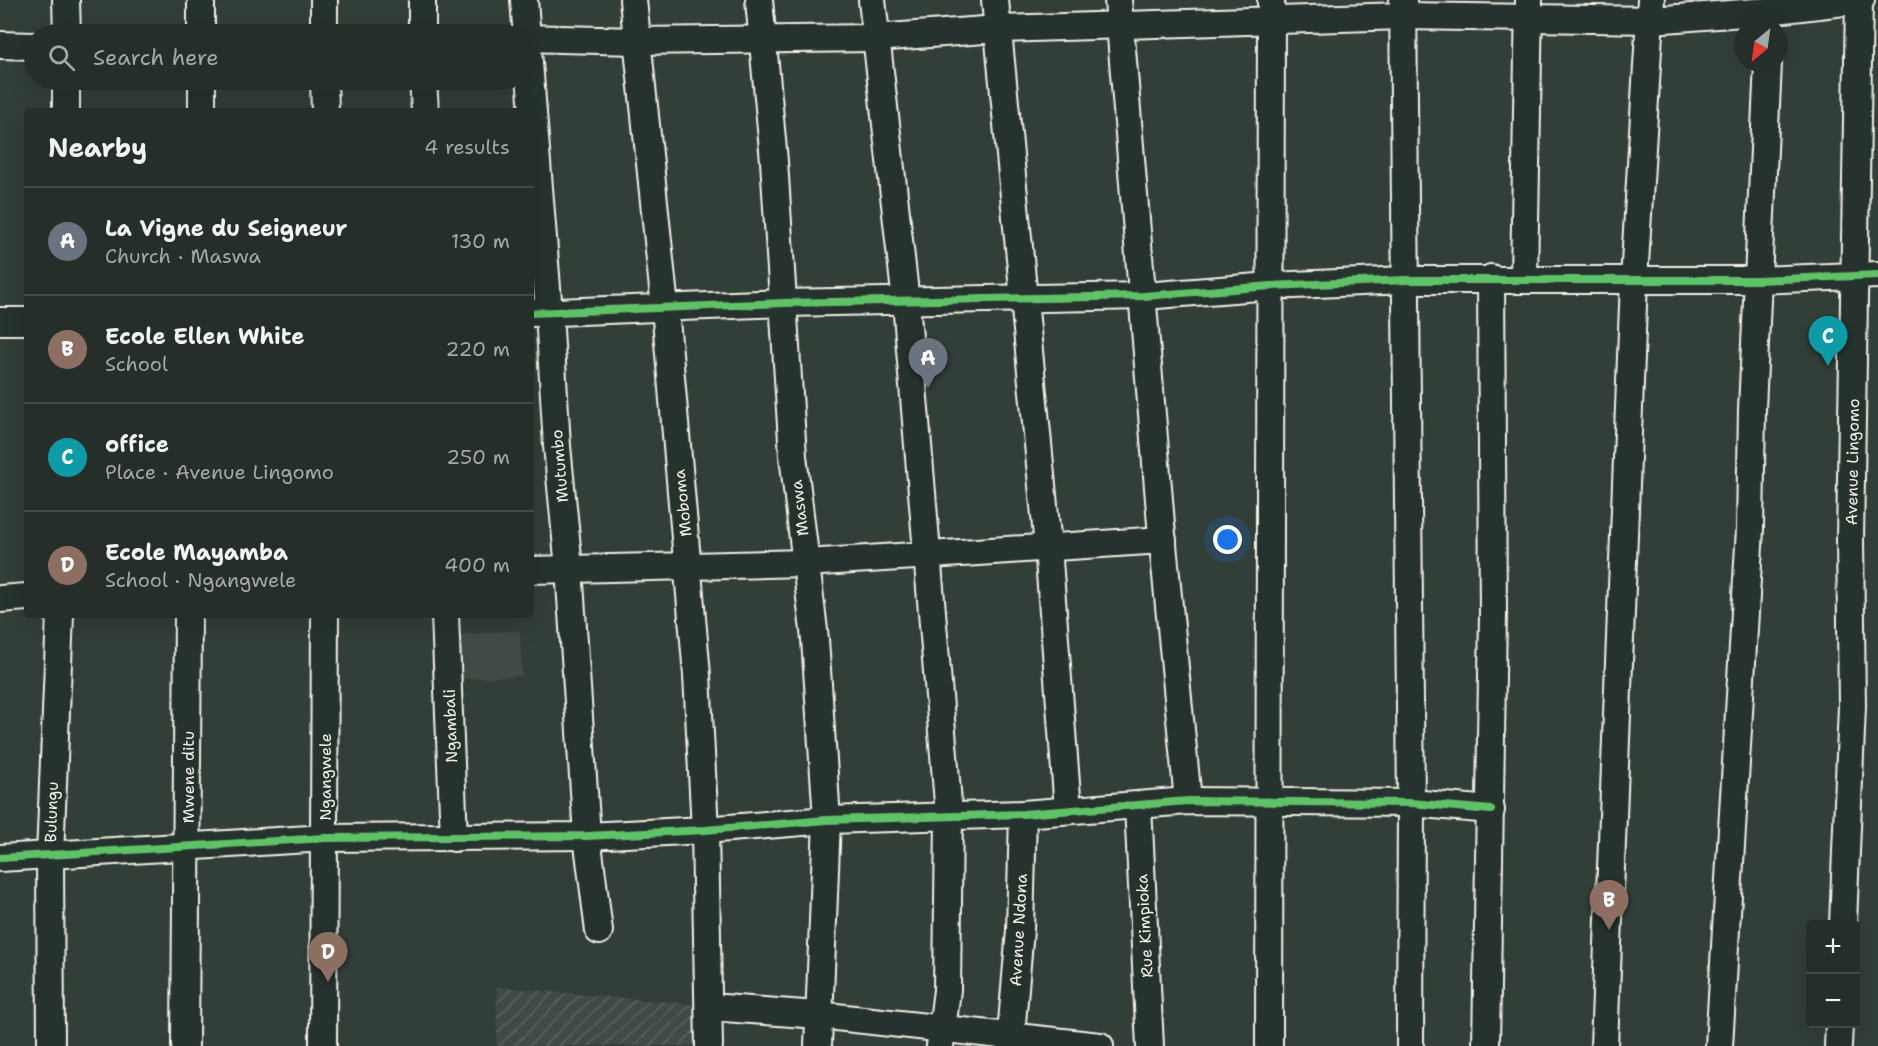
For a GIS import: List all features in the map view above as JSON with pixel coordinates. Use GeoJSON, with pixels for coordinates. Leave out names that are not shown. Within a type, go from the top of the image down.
{"type":"FeatureCollection","features":[{"type":"Feature","properties":{"kind":"street"},"geometry":{"type":"LineString","coordinates":[[66,0],[67,24]]}},
{"type":"Feature","properties":{"kind":"street"},"geometry":{"type":"LineString","coordinates":[[201,0],[201,24]]}},
{"type":"Feature","properties":{"kind":"street"},"geometry":{"type":"LineString","coordinates":[[324,0],[324,24]]}},
{"type":"Feature","properties":{"kind":"street"},"geometry":{"type":"LineString","coordinates":[[422,0],[422,24]]}},
{"type":"Feature","properties":{"kind":"street","name":"Mutumbo"},"geometry":{"type":"LineString","coordinates":[[524,0],[525,24]]}},
{"type":"Feature","properties":{"kind":"street","name":"Moboma"},"geometry":{"type":"LineString","coordinates":[[633,0],[689,566],[705,830],[709,1046]]}},
{"type":"Feature","properties":{"kind":"street","name":"Maswa"},"geometry":{"type":"LineString","coordinates":[[759,0],[774,161],[794,456],[814,627],[827,820],[818,1046]]}},
{"type":"Feature","properties":{"kind":"street"},"geometry":{"type":"LineString","coordinates":[[872,0],[906,302],[949,815],[947,990],[941,1038]]}},
{"type":"Feature","properties":{"kind":"street"},"geometry":{"type":"LineString","coordinates":[[995,0],[1022,300],[1048,547],[1068,810]]}},
{"type":"Feature","properties":{"kind":"street"},"geometry":{"type":"LineString","coordinates":[[1118,0],[1163,540],[1188,801]]}},
{"type":"Feature","properties":{"kind":"street"},"geometry":{"type":"LineString","coordinates":[[534,38],[636,41],[875,38],[998,29],[1120,26],[1271,11],[1403,8],[1770,13],[1860,0]]}},
{"type":"Feature","properties":{"kind":"street","name":"Avenue Lingomo"},"geometry":{"type":"LineString","coordinates":[[1843,920],[1852,706],[1850,539],[1867,276],[1860,0]]}},
{"type":"Feature","properties":{"kind":"street"},"geometry":{"type":"LineString","coordinates":[[1403,8],[1411,803],[1410,1046]]}},
{"type":"Feature","properties":{"kind":"street"},"geometry":{"type":"LineString","coordinates":[[1524,279],[1528,9]]}},
{"type":"Feature","properties":{"kind":"street"},"geometry":{"type":"LineString","coordinates":[[1604,1046],[1634,280],[1651,10]]}},
{"type":"Feature","properties":{"kind":"street"},"geometry":{"type":"LineString","coordinates":[[1269,1046],[1271,11]]}},
{"type":"Feature","properties":{"kind":"street"},"geometry":{"type":"LineString","coordinates":[[0,45],[24,46]]}},
{"type":"Feature","properties":{"kind":"street"},"geometry":{"type":"LineString","coordinates":[[1719,1046],[1750,529],[1768,72]]}},
{"type":"Feature","properties":{"kind":"street"},"geometry":{"type":"LineString","coordinates":[[66,90],[66,108]]}},
{"type":"Feature","properties":{"kind":"street"},"geometry":{"type":"LineString","coordinates":[[202,90],[202,108]]}},
{"type":"Feature","properties":{"kind":"street"},"geometry":{"type":"LineString","coordinates":[[324,90],[324,108]]}},
{"type":"Feature","properties":{"kind":"street"},"geometry":{"type":"LineString","coordinates":[[424,90],[425,108]]}},
{"type":"Feature","properties":{"kind":"street","name":"Mutumbo"},"geometry":{"type":"LineString","coordinates":[[529,90],[530,108]]}},
{"type":"Feature","properties":{"kind":"street","name":"Mutumbo"},"geometry":{"type":"LineString","coordinates":[[534,195],[540,313],[557,446],[569,568],[587,836],[599,931]]}},
{"type":"Feature","properties":{"kind":"street"},"geometry":{"type":"LineString","coordinates":[[540,313],[784,303],[1144,296],[1271,286],[1406,280],[1491,278],[1758,280],[1867,276]]}},
{"type":"Feature","properties":{"kind":"street"},"geometry":{"type":"LineString","coordinates":[[1486,1046],[1491,810],[1491,278]]}},
{"type":"Feature","properties":{"kind":"street"},"geometry":{"type":"LineString","coordinates":[[0,321],[24,321]]}},
{"type":"Feature","properties":{"kind":"street"},"geometry":{"type":"LineString","coordinates":[[534,570],[806,563],[1163,540]]}},
{"type":"Feature","properties":{"kind":"street"},"geometry":{"type":"LineString","coordinates":[[0,599],[24,597]]}},
{"type":"Feature","properties":{"kind":"street","name":"Bulungu"},"geometry":{"type":"LineString","coordinates":[[51,1046],[50,856],[60,618]]}},
{"type":"Feature","properties":{"kind":"street","name":"Mwene ditu"},"geometry":{"type":"LineString","coordinates":[[185,1046],[188,618]]}},
{"type":"Feature","properties":{"kind":"street","name":"Ngangwele"},"geometry":{"type":"LineString","coordinates":[[323,1046],[326,838],[325,618]]}},
{"type":"Feature","properties":{"kind":"street","name":"Ngambali"},"geometry":{"type":"LineString","coordinates":[[446,618],[454,838]]}},
{"type":"Feature","properties":{"kind":"street"},"geometry":{"type":"LineString","coordinates":[[0,858],[326,838],[587,836],[705,830],[827,820],[1023,814],[1188,801],[1411,803],[1491,810]]}},
{"type":"Feature","properties":{"kind":"street","name":"Rue Kimpioka"},"geometry":{"type":"LineString","coordinates":[[1138,806],[1150,1046]]}},
{"type":"Feature","properties":{"kind":"street","name":"Avenue Ndona"},"geometry":{"type":"LineString","coordinates":[[1011,1042],[1020,930],[1023,814]]}},
{"type":"Feature","properties":{"kind":"street"},"geometry":{"type":"LineString","coordinates":[[710,1007],[818,1015],[941,1038],[1100,1046]]}},
{"type":"Feature","properties":{"kind":"street"},"geometry":{"type":"LineString","coordinates":[[1838,1046],[1839,1028]]}},
{"type":"Feature","properties":{"kind":"shaded area"},"geometry":{"type":"Polygon","coordinates":[[[520,630],[522,676],[462,679],[458,635],[520,630]]]}},
{"type":"Feature","properties":{"kind":"shaded area"},"geometry":{"type":"Polygon","coordinates":[[[497,987],[702,1005],[700,1046],[497,1046],[497,987]]]}},
{"type":"Feature","properties":{"kind":"cycle path"},"geometry":{"type":"LineString","coordinates":[[534,313],[784,303],[1144,296],[1271,286],[1406,280],[1758,280],[1878,275]]}},
{"type":"Feature","properties":{"kind":"cycle path"},"geometry":{"type":"LineString","coordinates":[[0,858],[326,838],[587,836],[705,830],[827,820],[1023,814],[1188,801],[1411,803],[1491,810]]}},
{"type":"Feature","properties":{"kind":"place","name":"office"},"geometry":{"type":"Point","coordinates":[1828,366]}},
{"type":"Feature","properties":{"kind":"place","name":"La Vigne du Seigneur"},"geometry":{"type":"Point","coordinates":[928,388]}},
{"type":"Feature","properties":{"kind":"place","name":"Ecole Ellen White"},"geometry":{"type":"Point","coordinates":[1609,930]}},
{"type":"Feature","properties":{"kind":"place","name":"Ecole Mayamba"},"geometry":{"type":"Point","coordinates":[328,982]}}]}
